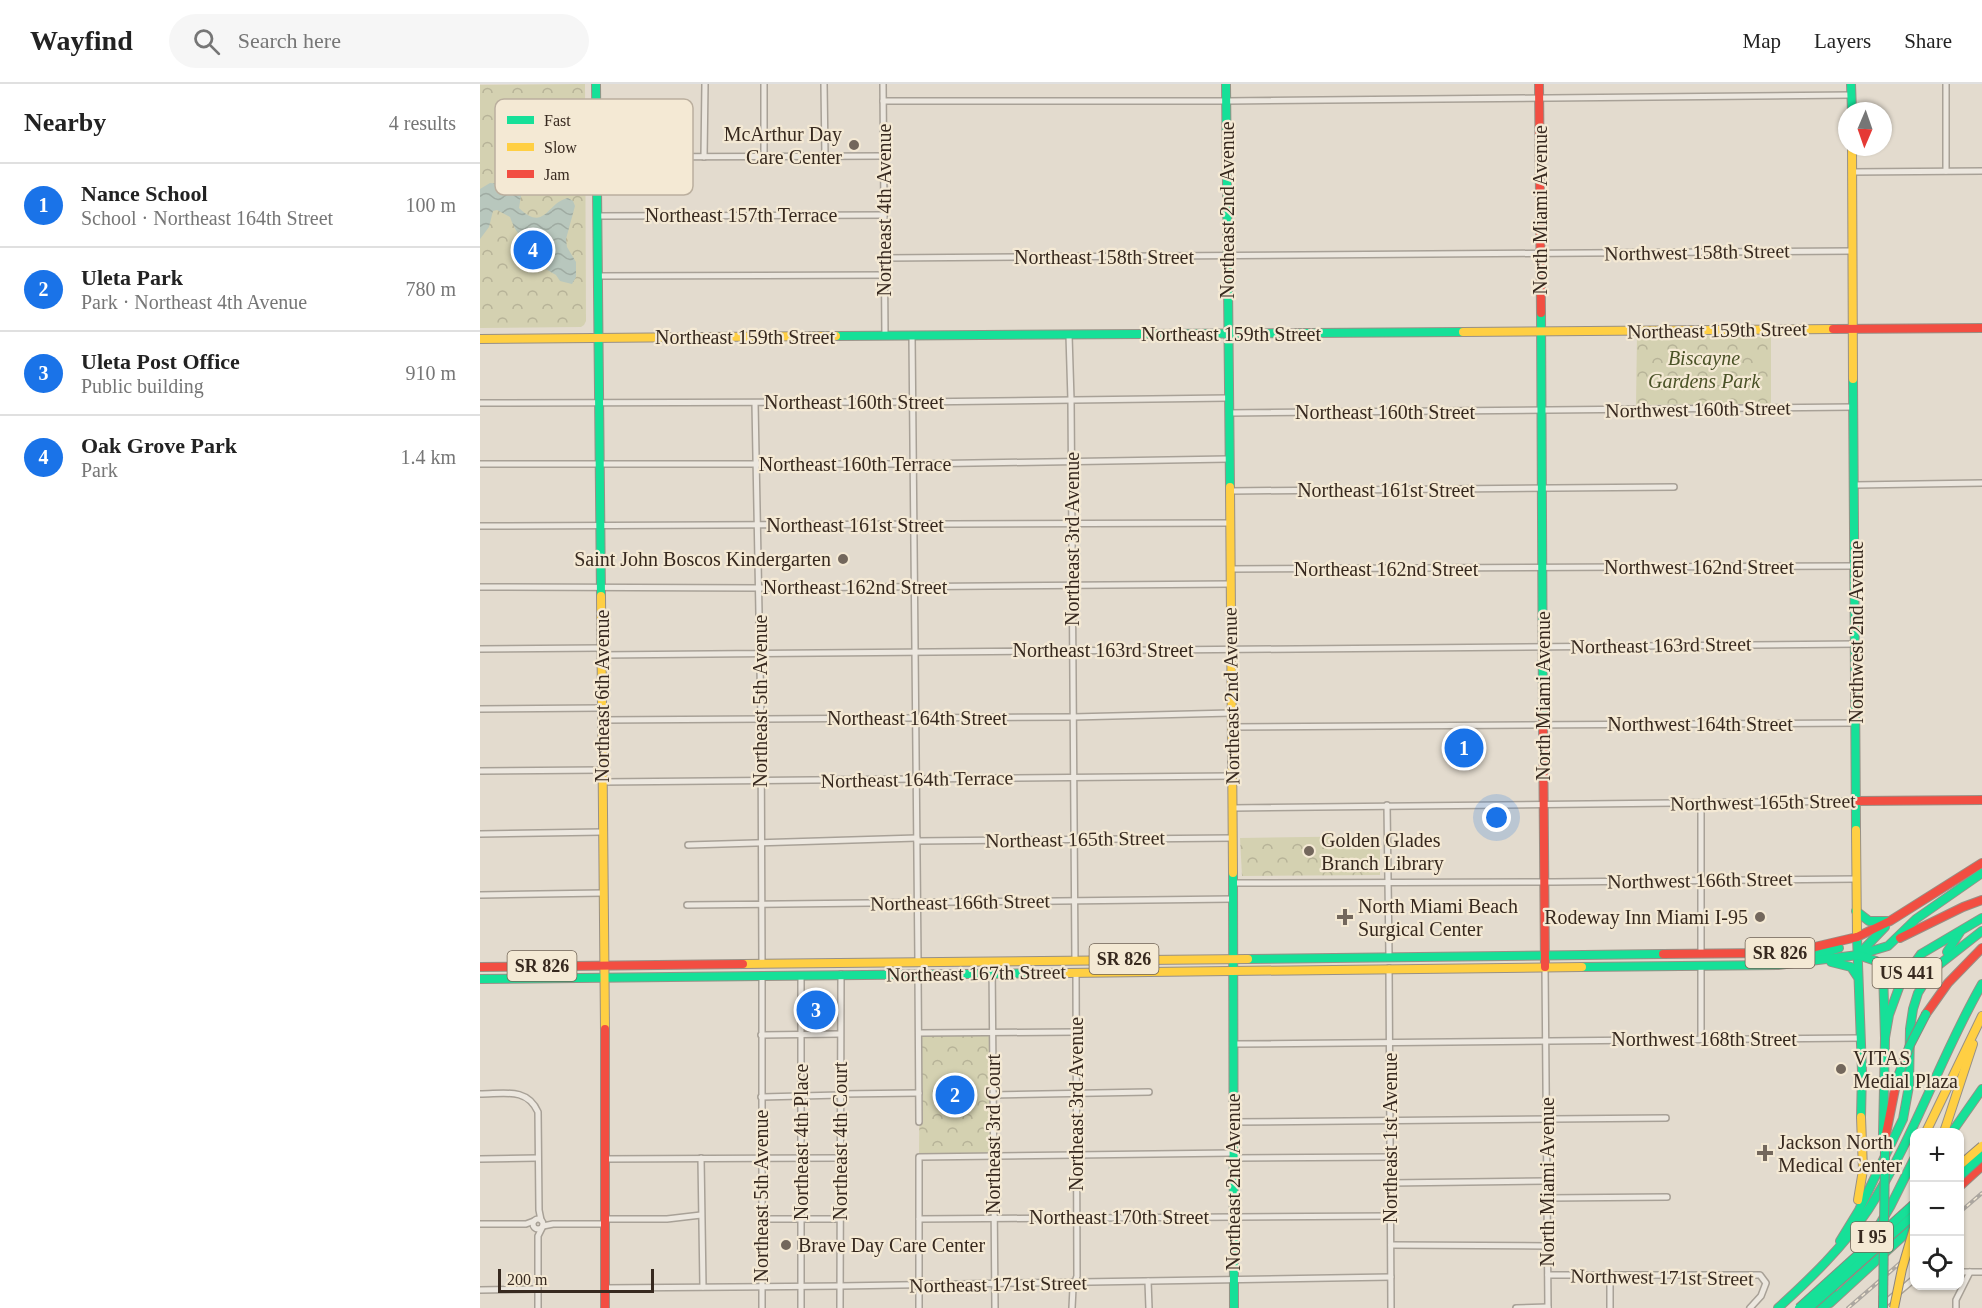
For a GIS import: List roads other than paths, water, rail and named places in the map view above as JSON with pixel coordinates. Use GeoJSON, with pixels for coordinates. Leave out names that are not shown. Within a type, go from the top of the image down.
{"type":"FeatureCollection","features":[{"type":"Feature","properties":{"kind":"main road","name":"Northeast 2nd Avenue"},"geometry":{"type":"LineString","coordinates":[[1226,84],[1233,838],[1234,1308]]}},
{"type":"Feature","properties":{"kind":"main road","name":"North Miami Avenue"},"geometry":{"type":"LineString","coordinates":[[1539,84],[1545,967]]}},
{"type":"Feature","properties":{"kind":"main road"},"geometry":{"type":"LineString","coordinates":[[1851,84],[1851,102]]}},
{"type":"Feature","properties":{"kind":"main road","name":"Northwest 2nd Avenue"},"geometry":{"type":"LineString","coordinates":[[1852,156],[1856,911],[1863,1170],[1861,1192],[1854,1217]]}},
{"type":"Feature","properties":{"kind":"main road","name":"Northeast 6th Avenue"},"geometry":{"type":"LineString","coordinates":[[597,195],[605,965],[605,1308]]}},
{"type":"Feature","properties":{"kind":"main road","name":"Northeast 159th Street"},"geometry":{"type":"LineString","coordinates":[[480,339],[1982,328]]}},
{"type":"Feature","properties":{"kind":"main road","name":"Northwest 165th Street"},"geometry":{"type":"LineString","coordinates":[[1857,801],[1982,800]]}},
{"type":"Feature","properties":{"kind":"main road"},"geometry":{"type":"LineString","coordinates":[[1966,871],[1982,858]]}},
{"type":"Feature","properties":{"kind":"main road","name":"SR 826"},"geometry":{"type":"LineString","coordinates":[[1545,955],[1785,952],[1830,945],[1857,937],[1891,921],[1966,871],[1982,863]]}},
{"type":"Feature","properties":{"kind":"main road","name":"SR 826"},"geometry":{"type":"LineString","coordinates":[[1545,967],[1790,964],[1858,955],[1888,946],[1898,934],[1916,920],[1982,873]]}},
{"type":"Feature","properties":{"kind":"main road"},"geometry":{"type":"LineString","coordinates":[[1888,946],[1933,921],[1982,900]]}},
{"type":"Feature","properties":{"kind":"main road"},"geometry":{"type":"LineString","coordinates":[[1856,911],[1869,921],[1891,921]]}},
{"type":"Feature","properties":{"kind":"main road","name":"US 441"},"geometry":{"type":"LineString","coordinates":[[1881,1308],[1885,1038],[1892,1006],[1900,982],[1921,954],[1982,918]]}},
{"type":"Feature","properties":{"kind":"main road"},"geometry":{"type":"LineString","coordinates":[[1885,1038],[1883,969],[1876,961],[1858,955],[1891,921]]}},
{"type":"Feature","properties":{"kind":"main road"},"geometry":{"type":"LineString","coordinates":[[1938,963],[1950,952],[1982,931]]}},
{"type":"Feature","properties":{"kind":"main road"},"geometry":{"type":"LineString","coordinates":[[1835,1251],[1858,1212],[1900,1126],[1909,1088],[1909,1028],[1913,1006],[1926,979],[1960,932]]}},
{"type":"Feature","properties":{"kind":"main road"},"geometry":{"type":"LineString","coordinates":[[1790,964],[1841,947],[1857,937]]}},
{"type":"Feature","properties":{"kind":"main road"},"geometry":{"type":"LineString","coordinates":[[1885,1147],[1897,1079],[1910,1045],[1926,1014],[1952,978],[1982,948]]}},
{"type":"Feature","properties":{"kind":"main road"},"geometry":{"type":"LineString","coordinates":[[1683,966],[1701,954]]}},
{"type":"Feature","properties":{"kind":"main road","name":"Northeast 167th Street"},"geometry":{"type":"LineString","coordinates":[[480,967],[1545,955]]}},
{"type":"Feature","properties":{"kind":"main road"},"geometry":{"type":"LineString","coordinates":[[1389,968],[1405,956]]}},
{"type":"Feature","properties":{"kind":"main road"},"geometry":{"type":"LineString","coordinates":[[1369,969],[1383,963],[1389,957]]}},
{"type":"Feature","properties":{"kind":"main road"},"geometry":{"type":"LineString","coordinates":[[1057,972],[1071,966],[1075,960]]}},
{"type":"Feature","properties":{"kind":"main road"},"geometry":{"type":"LineString","coordinates":[[1076,972],[1080,966],[1099,960]]}},
{"type":"Feature","properties":{"kind":"main road"},"geometry":{"type":"LineString","coordinates":[[1824,960],[1851,967],[1858,980]]}},
{"type":"Feature","properties":{"kind":"main road"},"geometry":{"type":"LineString","coordinates":[[902,974],[914,967],[918,961]]}},
{"type":"Feature","properties":{"kind":"main road"},"geometry":{"type":"LineString","coordinates":[[918,974],[924,968],[940,961]]}},
{"type":"Feature","properties":{"kind":"main road"},"geometry":{"type":"LineString","coordinates":[[744,976],[756,970],[762,963]]}},
{"type":"Feature","properties":{"kind":"main road"},"geometry":{"type":"LineString","coordinates":[[762,975],[767,969],[780,963]]}},
{"type":"Feature","properties":{"kind":"main road","name":"Northeast 167th Street"},"geometry":{"type":"LineString","coordinates":[[480,979],[1545,967]]}},
{"type":"Feature","properties":{"kind":"main road","name":"I 95"},"geometry":{"type":"LineString","coordinates":[[1778,1308],[1807,1281],[1854,1230],[1891,1169],[1961,1022],[1982,984]]}},
{"type":"Feature","properties":{"kind":"main road"},"geometry":{"type":"LineString","coordinates":[[1928,1128],[1982,1016]]}},
{"type":"Feature","properties":{"kind":"main road"},"geometry":{"type":"LineString","coordinates":[[1945,1128],[1973,1046],[1975,1030]]}},
{"type":"Feature","properties":{"kind":"main road"},"geometry":{"type":"LineString","coordinates":[[1955,1128],[1982,1089]]}},
{"type":"Feature","properties":{"kind":"main road"},"geometry":{"type":"LineString","coordinates":[[1964,1160],[1982,1143]]}},
{"type":"Feature","properties":{"kind":"main road"},"geometry":{"type":"LineString","coordinates":[[1964,1169],[1982,1143]]}},
{"type":"Feature","properties":{"kind":"main road"},"geometry":{"type":"LineString","coordinates":[[1964,1172],[1982,1156]]}},
{"type":"Feature","properties":{"kind":"main road"},"geometry":{"type":"LineString","coordinates":[[1964,1182],[1982,1166]]}},
{"type":"Feature","properties":{"kind":"main road","name":"I 95"},"geometry":{"type":"LineString","coordinates":[[1818,1308],[1865,1249],[1910,1167]]}},
{"type":"Feature","properties":{"kind":"main road"},"geometry":{"type":"LineString","coordinates":[[1799,1308],[1910,1208]]}},
{"type":"Feature","properties":{"kind":"main road"},"geometry":{"type":"LineString","coordinates":[[1809,1308],[1910,1219]]}},
{"type":"Feature","properties":{"kind":"main road"},"geometry":{"type":"LineString","coordinates":[[1818,1308],[1830,1303],[1910,1231]]}},
{"type":"Feature","properties":{"kind":"main road"},"geometry":{"type":"LineString","coordinates":[[1894,1308],[1911,1236]]}},
{"type":"Feature","properties":{"kind":"street"},"geometry":{"type":"LineString","coordinates":[[704,157],[705,84]]}},
{"type":"Feature","properties":{"kind":"street"},"geometry":{"type":"LineString","coordinates":[[764,84],[764,156]]}},
{"type":"Feature","properties":{"kind":"street"},"geometry":{"type":"LineString","coordinates":[[824,84],[825,156]]}},
{"type":"Feature","properties":{"kind":"street","name":"Northeast 4th Avenue"},"geometry":{"type":"LineString","coordinates":[[883,84],[885,336]]}},
{"type":"Feature","properties":{"kind":"street"},"geometry":{"type":"LineString","coordinates":[[1946,84],[1946,171]]}},
{"type":"Feature","properties":{"kind":"street"},"geometry":{"type":"LineString","coordinates":[[883,101],[1851,95]]}},
{"type":"Feature","properties":{"kind":"street"},"geometry":{"type":"LineString","coordinates":[[693,157],[883,156]]}},
{"type":"Feature","properties":{"kind":"street"},"geometry":{"type":"LineString","coordinates":[[1852,172],[1982,171]]}},
{"type":"Feature","properties":{"kind":"street","name":"Northeast 157th Terrace"},"geometry":{"type":"LineString","coordinates":[[598,216],[884,214]]}},
{"type":"Feature","properties":{"kind":"street","name":"Northwest 158th Street"},"geometry":{"type":"LineString","coordinates":[[1540,254],[1853,251]]}},
{"type":"Feature","properties":{"kind":"street","name":"Northeast 158th Street"},"geometry":{"type":"LineString","coordinates":[[884,258],[1540,254]]}},
{"type":"Feature","properties":{"kind":"street"},"geometry":{"type":"LineString","coordinates":[[598,276],[884,275]]}},
{"type":"Feature","properties":{"kind":"street","name":"Northeast 3rd Avenue"},"geometry":{"type":"LineString","coordinates":[[1069,335],[1075,960]]}},
{"type":"Feature","properties":{"kind":"street"},"geometry":{"type":"LineString","coordinates":[[912,336],[918,961]]}},
{"type":"Feature","properties":{"kind":"street","name":"Northeast 160th Street"},"geometry":{"type":"LineString","coordinates":[[480,403],[913,402],[1229,398]]}},
{"type":"Feature","properties":{"kind":"street","name":"Northeast 5th Avenue"},"geometry":{"type":"LineString","coordinates":[[755,403],[761,718],[762,963]]}},
{"type":"Feature","properties":{"kind":"street","name":"Northwest 160th Street"},"geometry":{"type":"LineString","coordinates":[[1541,411],[1854,407]]}},
{"type":"Feature","properties":{"kind":"street","name":"Northeast 160th Street"},"geometry":{"type":"LineString","coordinates":[[1229,413],[1541,411]]}},
{"type":"Feature","properties":{"kind":"street","name":"Northeast 160th Terrace"},"geometry":{"type":"LineString","coordinates":[[480,464],[1072,463],[1229,459]]}},
{"type":"Feature","properties":{"kind":"street"},"geometry":{"type":"LineString","coordinates":[[1855,485],[1982,483]]}},
{"type":"Feature","properties":{"kind":"street","name":"Northeast 161st Street"},"geometry":{"type":"LineString","coordinates":[[1230,491],[1674,487]]}},
{"type":"Feature","properties":{"kind":"street","name":"Northeast 161st Street"},"geometry":{"type":"LineString","coordinates":[[480,526],[1230,523]]}},
{"type":"Feature","properties":{"kind":"street","name":"Northwest 162nd Street"},"geometry":{"type":"LineString","coordinates":[[1542,568],[1855,566]]}},
{"type":"Feature","properties":{"kind":"street","name":"Northeast 162nd Street"},"geometry":{"type":"LineString","coordinates":[[1230,569],[1542,568]]}},
{"type":"Feature","properties":{"kind":"street","name":"Northeast 162nd Street"},"geometry":{"type":"LineString","coordinates":[[480,587],[759,588],[1230,584]]}},
{"type":"Feature","properties":{"kind":"street","name":"Northeast 163rd Street"},"geometry":{"type":"LineString","coordinates":[[480,649],[760,653],[1856,644]]}},
{"type":"Feature","properties":{"kind":"street"},"geometry":{"type":"LineString","coordinates":[[480,709],[602,708]]}},
{"type":"Feature","properties":{"kind":"street","name":"Northeast 164th Street"},"geometry":{"type":"LineString","coordinates":[[602,720],[1073,717],[1231,713]]}},
{"type":"Feature","properties":{"kind":"street","name":"Northwest 164th Street"},"geometry":{"type":"LineString","coordinates":[[1543,725],[1856,723]]}},
{"type":"Feature","properties":{"kind":"street"},"geometry":{"type":"LineString","coordinates":[[1231,727],[1543,725]]}},
{"type":"Feature","properties":{"kind":"street"},"geometry":{"type":"LineString","coordinates":[[480,771],[602,770]]}},
{"type":"Feature","properties":{"kind":"street","name":"Northeast 164th Terrace"},"geometry":{"type":"LineString","coordinates":[[602,782],[1232,776]]}},
{"type":"Feature","properties":{"kind":"street","name":"Northwest 165th Street"},"geometry":{"type":"LineString","coordinates":[[1544,805],[1857,801]]}},
{"type":"Feature","properties":{"kind":"street"},"geometry":{"type":"LineString","coordinates":[[1701,803],[1701,954]]}},
{"type":"Feature","properties":{"kind":"street"},"geometry":{"type":"LineString","coordinates":[[1232,808],[1544,805]]}},
{"type":"Feature","properties":{"kind":"street"},"geometry":{"type":"LineString","coordinates":[[1387,806],[1389,957]]}},
{"type":"Feature","properties":{"kind":"street"},"geometry":{"type":"LineString","coordinates":[[480,834],[602,832]]}},
{"type":"Feature","properties":{"kind":"street","name":"Northeast 165th Street"},"geometry":{"type":"LineString","coordinates":[[688,845],[917,839],[1233,838]]}},
{"type":"Feature","properties":{"kind":"street","name":"Northwest 166th Street"},"geometry":{"type":"LineString","coordinates":[[1544,882],[1856,879]]}},
{"type":"Feature","properties":{"kind":"street"},"geometry":{"type":"LineString","coordinates":[[1233,883],[1544,882]]}},
{"type":"Feature","properties":{"kind":"street"},"geometry":{"type":"LineString","coordinates":[[480,895],[603,893]]}},
{"type":"Feature","properties":{"kind":"street","name":"Northeast 166th Street"},"geometry":{"type":"LineString","coordinates":[[687,905],[1233,899]]}},
{"type":"Feature","properties":{"kind":"street","name":"Northeast 3rd Court"},"geometry":{"type":"LineString","coordinates":[[992,961],[994,1308]]}},
{"type":"Feature","properties":{"kind":"street"},"geometry":{"type":"LineString","coordinates":[[1701,966],[1701,1039]]}},
{"type":"Feature","properties":{"kind":"street","name":"North Miami Avenue"},"geometry":{"type":"LineString","coordinates":[[1545,967],[1548,1308]]}},
{"type":"Feature","properties":{"kind":"street","name":"Northeast 1st Avenue"},"geometry":{"type":"LineString","coordinates":[[1389,968],[1391,1308]]}},
{"type":"Feature","properties":{"kind":"street","name":"Northeast 3rd Avenue"},"geometry":{"type":"LineString","coordinates":[[1072,1308],[1074,1282],[1077,1276],[1076,972]]}},
{"type":"Feature","properties":{"kind":"street","name":"Northeast 4th Court"},"geometry":{"type":"LineString","coordinates":[[840,1308],[841,974]]}},
{"type":"Feature","properties":{"kind":"street"},"geometry":{"type":"LineString","coordinates":[[918,974],[919,1122]]}},
{"type":"Feature","properties":{"kind":"street","name":"Northeast 5th Avenue"},"geometry":{"type":"LineString","coordinates":[[762,975],[762,1308]]}},
{"type":"Feature","properties":{"kind":"street","name":"Northeast 4th Place"},"geometry":{"type":"LineString","coordinates":[[801,975],[801,1308]]}},
{"type":"Feature","properties":{"kind":"street"},"geometry":{"type":"LineString","coordinates":[[919,1033],[1076,1032]]}},
{"type":"Feature","properties":{"kind":"street"},"geometry":{"type":"LineString","coordinates":[[761,1035],[840,1034]]}},
{"type":"Feature","properties":{"kind":"street","name":"Northwest 168th Street"},"geometry":{"type":"LineString","coordinates":[[1233,1044],[1861,1038]]}},
{"type":"Feature","properties":{"kind":"street"},"geometry":{"type":"LineString","coordinates":[[992,1095],[1149,1092]]}},
{"type":"Feature","properties":{"kind":"street"},"geometry":{"type":"LineString","coordinates":[[761,1097],[918,1093]]}},
{"type":"Feature","properties":{"kind":"street"},"geometry":{"type":"LineString","coordinates":[[480,1094],[520,1094],[533,1101],[538,1112],[538,1308]]}},
{"type":"Feature","properties":{"kind":"street"},"geometry":{"type":"LineString","coordinates":[[1233,1122],[1666,1118]]}},
{"type":"Feature","properties":{"kind":"street"},"geometry":{"type":"LineString","coordinates":[[919,1308],[919,1157],[1390,1156]]}},
{"type":"Feature","properties":{"kind":"street"},"geometry":{"type":"LineString","coordinates":[[480,1159],[538,1158]]}},
{"type":"Feature","properties":{"kind":"street"},"geometry":{"type":"LineString","coordinates":[[701,1158],[703,1287]]}},
{"type":"Feature","properties":{"kind":"street"},"geometry":{"type":"LineString","coordinates":[[604,1159],[840,1158]]}},
{"type":"Feature","properties":{"kind":"street"},"geometry":{"type":"LineString","coordinates":[[1390,1183],[1547,1181]]}},
{"type":"Feature","properties":{"kind":"street"},"geometry":{"type":"LineString","coordinates":[[1547,1198],[1666,1197]]}},
{"type":"Feature","properties":{"kind":"street"},"geometry":{"type":"LineString","coordinates":[[480,1224],[553,1224],[667,1219],[701,1215]]}},
{"type":"Feature","properties":{"kind":"street","name":"Northeast 170th Street"},"geometry":{"type":"LineString","coordinates":[[919,1219],[1390,1216]]}},
{"type":"Feature","properties":{"kind":"street"},"geometry":{"type":"LineString","coordinates":[[762,1219],[840,1219]]}},
{"type":"Feature","properties":{"kind":"street"},"geometry":{"type":"LineString","coordinates":[[1391,1245],[1548,1246]]}},
{"type":"Feature","properties":{"kind":"street"},"geometry":{"type":"LineString","coordinates":[[1964,1272],[1982,1272]]}},
{"type":"Feature","properties":{"kind":"street"},"geometry":{"type":"LineString","coordinates":[[1956,1308],[1956,1300],[1970,1272]]}},
{"type":"Feature","properties":{"kind":"street","name":"Northwest 171st Street"},"geometry":{"type":"LineString","coordinates":[[1548,1275],[1760,1275],[1766,1283],[1765,1290],[1750,1308]]}},
{"type":"Feature","properties":{"kind":"street"},"geometry":{"type":"LineString","coordinates":[[1610,1275],[1610,1308]]}},
{"type":"Feature","properties":{"kind":"street","name":"Northeast 171st Street"},"geometry":{"type":"LineString","coordinates":[[605,1288],[801,1287],[1391,1276]]}},
{"type":"Feature","properties":{"kind":"street"},"geometry":{"type":"LineString","coordinates":[[1148,1281],[1149,1308]]}},
{"type":"Feature","properties":{"kind":"street"},"geometry":{"type":"LineString","coordinates":[[1881,1308],[1910,1282]]}},
{"type":"Feature","properties":{"kind":"street"},"geometry":{"type":"LineString","coordinates":[[480,1290],[537,1289]]}},
{"type":"Feature","properties":{"kind":"street"},"geometry":{"type":"LineString","coordinates":[[1516,1308],[1548,1308]]}},
{"type":"Feature","properties":{"kind":"water"},"geometry":{"type":"Polygon","coordinates":[[[490,183],[495,183],[495,195],[521,195],[519,208],[535,218],[545,214],[561,201],[568,198],[573,201],[575,206],[566,239],[567,247],[576,262],[576,277],[572,284],[560,281],[556,275],[542,267],[530,241],[517,232],[510,217],[497,210],[493,211],[489,227],[480,239],[480,189],[490,183]]]}},
{"type":"Feature","properties":{"kind":"railway"},"geometry":{"type":"LineString","coordinates":[[1964,1209],[1982,1193]]}},
{"type":"Feature","properties":{"kind":"railway"},"geometry":{"type":"LineString","coordinates":[[1848,1308],[1910,1254]]}},
{"type":"Feature","properties":{"kind":"place","name":"McArthur Day Care Center"},"geometry":{"type":"Point","coordinates":[854,145]}},
{"type":"Feature","properties":{"kind":"place","name":"Oak Grove Park"},"geometry":{"type":"Point","coordinates":[533,250]}},
{"type":"Feature","properties":{"kind":"place","name":"Saint John Boscos Kindergarten"},"geometry":{"type":"Point","coordinates":[843,559]}},
{"type":"Feature","properties":{"kind":"place","name":"Nance School"},"geometry":{"type":"Point","coordinates":[1464,748]}},
{"type":"Feature","properties":{"kind":"place","name":"Golden Glades Branch Library"},"geometry":{"type":"Point","coordinates":[1309,851]}},
{"type":"Feature","properties":{"kind":"place","name":"North Miami Beach Surgical Center"},"geometry":{"type":"Point","coordinates":[1345,917]}},
{"type":"Feature","properties":{"kind":"place","name":"Rodeway Inn Miami I-95"},"geometry":{"type":"Point","coordinates":[1760,917]}},
{"type":"Feature","properties":{"kind":"place","name":"Uleta Post Office"},"geometry":{"type":"Point","coordinates":[816,1010]}},
{"type":"Feature","properties":{"kind":"place","name":"VITAS Medial Plaza"},"geometry":{"type":"Point","coordinates":[1841,1069]}},
{"type":"Feature","properties":{"kind":"place","name":"Uleta Park"},"geometry":{"type":"Point","coordinates":[955,1095]}},
{"type":"Feature","properties":{"kind":"place","name":"Jackson North Medical Center"},"geometry":{"type":"Point","coordinates":[1765,1153]}},
{"type":"Feature","properties":{"kind":"place","name":"Brave Day Care Center"},"geometry":{"type":"Point","coordinates":[786,1245]}},
{"type":"Feature","properties":{"kind":"park label","name":"Biscayne Gardens Park"},"geometry":{"type":"Point","coordinates":[1704,370]}}]}
